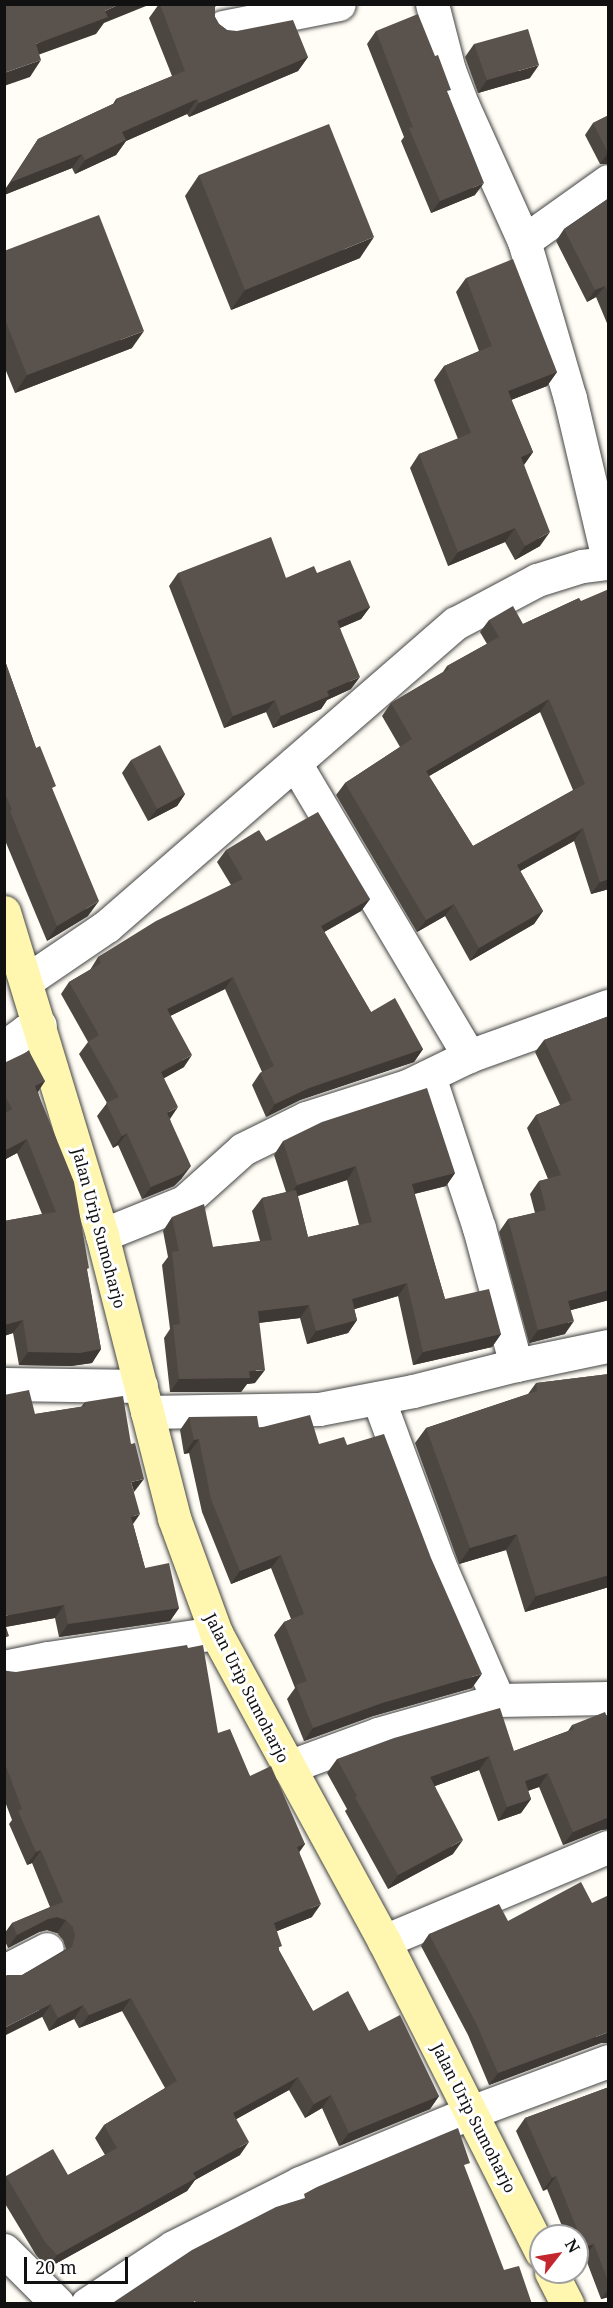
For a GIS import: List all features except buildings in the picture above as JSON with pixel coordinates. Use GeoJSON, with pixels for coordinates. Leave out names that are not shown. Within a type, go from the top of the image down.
{"type":"FeatureCollection","features":[{"type":"Feature","properties":{"kind":"main road","name":"Jalan Urip Sumoharjo"},"geometry":{"type":"LineString","coordinates":[[4,912],[102,1235],[174,1518],[216,1633],[384,1941],[529,2228]]}},
{"type":"Feature","properties":{"kind":"main road"},"geometry":{"type":"LineString","coordinates":[[556,2284],[564,2303]]}},
{"type":"Feature","properties":{"kind":"street"},"geometry":{"type":"LineString","coordinates":[[223,27],[339,4]]}},
{"type":"Feature","properties":{"kind":"street"},"geometry":{"type":"LineString","coordinates":[[432,4],[449,70],[524,241],[570,398],[609,559]]}},
{"type":"Feature","properties":{"kind":"street"},"geometry":{"type":"LineString","coordinates":[[524,241],[609,181]]}},
{"type":"Feature","properties":{"kind":"street"},"geometry":{"type":"LineString","coordinates":[[26,981],[107,926],[456,623],[537,580],[582,566],[609,564]]}},
{"type":"Feature","properties":{"kind":"street"},"geometry":{"type":"LineString","coordinates":[[295,763],[469,1056]]}},
{"type":"Feature","properties":{"kind":"street"},"geometry":{"type":"LineString","coordinates":[[102,1235],[184,1202],[243,1149],[306,1118],[369,1099],[429,1076],[469,1056],[609,1006]]}},
{"type":"Feature","properties":{"kind":"street"},"geometry":{"type":"LineString","coordinates":[[4,1047],[26,1031],[40,1025]]}},
{"type":"Feature","properties":{"kind":"street"},"geometry":{"type":"LineString","coordinates":[[429,1076],[479,1228],[516,1365]]}},
{"type":"Feature","properties":{"kind":"street"},"geometry":{"type":"LineString","coordinates":[[4,1384],[144,1399],[319,1409],[609,1346]]}},
{"type":"Feature","properties":{"kind":"street"},"geometry":{"type":"LineString","coordinates":[[378,1398],[439,1564],[498,1700]]}},
{"type":"Feature","properties":{"kind":"street"},"geometry":{"type":"LineString","coordinates":[[4,1667],[48,1658],[216,1633]]}},
{"type":"Feature","properties":{"kind":"street"},"geometry":{"type":"LineString","coordinates":[[288,1767],[378,1734],[498,1700],[609,1698]]}},
{"type":"Feature","properties":{"kind":"street"},"geometry":{"type":"LineString","coordinates":[[384,1941],[609,1847]]}},
{"type":"Feature","properties":{"kind":"street"},"geometry":{"type":"LineString","coordinates":[[4,1971],[47,1948]]}},
{"type":"Feature","properties":{"kind":"street"},"geometry":{"type":"LineString","coordinates":[[87,2304],[173,2247],[300,2183],[471,2112],[609,2061]]}},
{"type":"Feature","properties":{"kind":"street"},"geometry":{"type":"LineString","coordinates":[[4,2250],[58,2304]]}}]}
